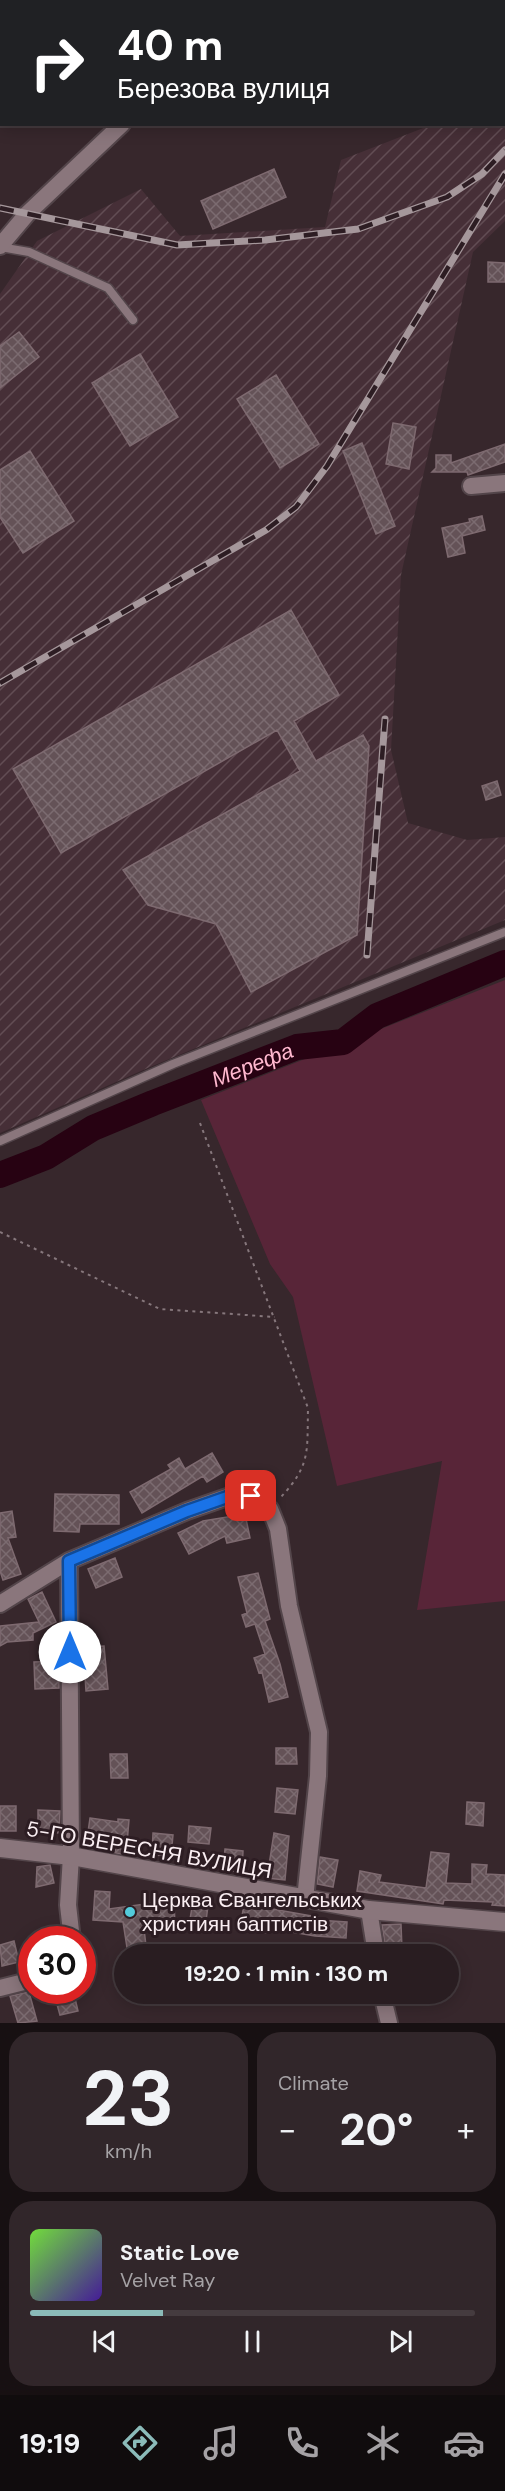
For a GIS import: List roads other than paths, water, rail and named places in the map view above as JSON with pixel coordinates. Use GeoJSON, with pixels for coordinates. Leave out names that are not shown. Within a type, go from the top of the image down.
{"type":"FeatureCollection","features":[{"type":"Feature","properties":{"kind":"street"},"geometry":{"type":"LineString","coordinates":[[0,246],[27,214],[120,126]]}},
{"type":"Feature","properties":{"kind":"street"},"geometry":{"type":"LineString","coordinates":[[471,486],[505,483]]}},
{"type":"Feature","properties":{"kind":"street"},"geometry":{"type":"LineString","coordinates":[[0,1604],[69,1561],[187,1511],[230,1496],[251,1496],[270,1509],[278,1529],[289,1606],[319,1732],[318,1776],[304,1899]]}},
{"type":"Feature","properties":{"kind":"street"},"geometry":{"type":"LineString","coordinates":[[69,1561],[71,1856],[68,1905],[70,1926]]}},
{"type":"Feature","properties":{"kind":"street","name":"5-ГО ВЕРЕСНЯ ВУЛИЦЯ"},"geometry":{"type":"LineString","coordinates":[[0,1848],[71,1856],[369,1910],[505,1922]]}},
{"type":"Feature","properties":{"kind":"street"},"geometry":{"type":"LineString","coordinates":[[369,1910],[374,1944]]}},
{"type":"Feature","properties":{"kind":"street"},"geometry":{"type":"LineString","coordinates":[[0,1988],[18,1984]]}},
{"type":"Feature","properties":{"kind":"street"},"geometry":{"type":"LineString","coordinates":[[384,2004],[389,2023]]}},
{"type":"Feature","properties":{"kind":"lane"},"geometry":{"type":"LineString","coordinates":[[0,246],[29,252],[108,288],[133,320]]}},
{"type":"Feature","properties":{"kind":"lane"},"geometry":{"type":"LineString","coordinates":[[0,1141],[173,1064],[505,932]]}},
{"type":"Feature","properties":{"kind":"waterway","name":"Мерефа"},"geometry":{"type":"LineString","coordinates":[[0,1175],[46,1157],[93,1128],[297,1047],[343,1042],[377,1016],[505,963]]}},
{"type":"Feature","properties":{"kind":"railway"},"geometry":{"type":"LineString","coordinates":[[0,208],[177,245],[265,240],[358,229],[447,197],[482,174],[505,150]]}},
{"type":"Feature","properties":{"kind":"railway"},"geometry":{"type":"LineString","coordinates":[[0,683],[266,530],[296,507],[327,466],[505,174]]}},
{"type":"Feature","properties":{"kind":"railway"},"geometry":{"type":"LineString","coordinates":[[367,955],[385,719]]}},
{"type":"Feature","properties":{"kind":"place","name":"Церква Євангельських християн баптистів"},"geometry":{"type":"Point","coordinates":[130,1912]}}]}
